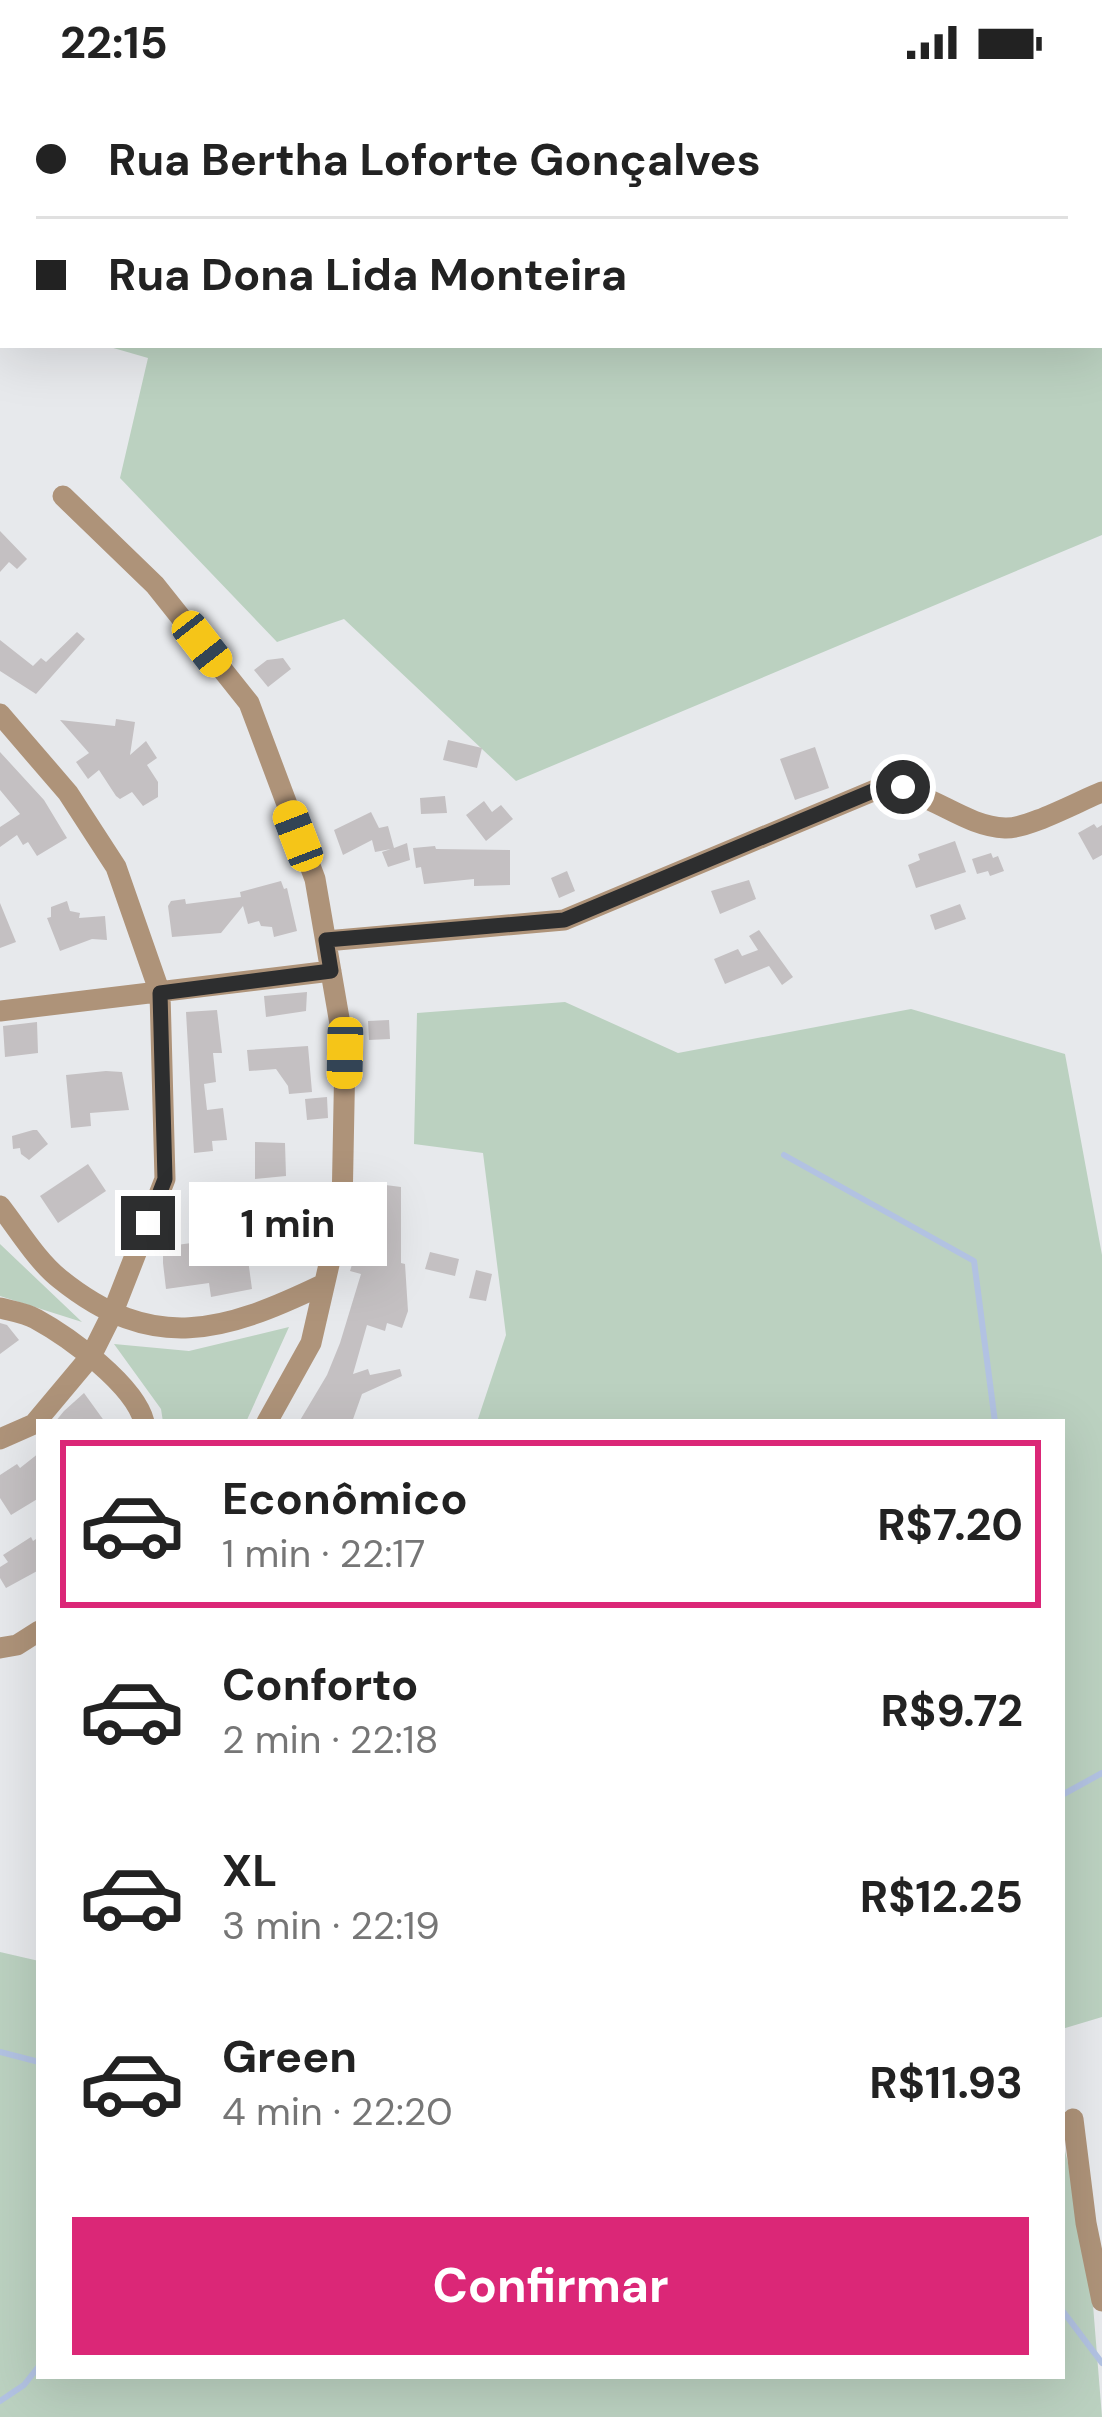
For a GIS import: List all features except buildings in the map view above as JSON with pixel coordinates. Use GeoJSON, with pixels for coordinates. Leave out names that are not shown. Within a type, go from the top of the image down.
{"type":"FeatureCollection","features":[{"type":"Feature","properties":{"kind":"street"},"geometry":{"type":"LineString","coordinates":[[64,496],[155,585],[249,704],[315,880],[345,1053],[342,1208],[310,1343],[269,1419]]}},
{"type":"Feature","properties":{"kind":"street"},"geometry":{"type":"LineString","coordinates":[[0,714],[68,793],[116,867],[160,993],[165,1179],[91,1356],[38,1419]]}},
{"type":"Feature","properties":{"kind":"street"},"geometry":{"type":"LineString","coordinates":[[326,940],[564,920],[880,788],[903,787],[989,825],[1010,829],[1102,792]]}},
{"type":"Feature","properties":{"kind":"street"},"geometry":{"type":"LineString","coordinates":[[0,1011],[331,971]]}},
{"type":"Feature","properties":{"kind":"street"},"geometry":{"type":"LineString","coordinates":[[0,1206],[58,1278],[113,1312],[173,1330],[230,1325],[322,1285]]}},
{"type":"Feature","properties":{"kind":"street"},"geometry":{"type":"LineString","coordinates":[[0,1308],[33,1316],[91,1356],[140,1407],[142,1419]]}},
{"type":"Feature","properties":{"kind":"street"},"geometry":{"type":"LineString","coordinates":[[0,1439],[36,1422]]}},
{"type":"Feature","properties":{"kind":"street"},"geometry":{"type":"LineString","coordinates":[[0,1648],[36,1633]]}},
{"type":"Feature","properties":{"kind":"street"},"geometry":{"type":"LineString","coordinates":[[1073,2120],[1102,2301]]}},
{"type":"Feature","properties":{"kind":"green space"},"geometry":{"type":"Polygon","coordinates":[[[113,348],[1102,348],[1102,535],[516,781],[344,619],[277,642],[120,478],[148,358],[113,348]]]}},
{"type":"Feature","properties":{"kind":"green space"},"geometry":{"type":"Polygon","coordinates":[[[565,1002],[678,1053],[911,1009],[1065,1054],[1102,1255],[1102,2017],[1065,2028],[1065,1419],[478,1419],[506,1335],[483,1153],[414,1144],[417,1013],[565,1002]]]}},
{"type":"Feature","properties":{"kind":"green space"},"geometry":{"type":"Polygon","coordinates":[[[0,1244],[82,1322],[0,1296],[0,1244]]]}},
{"type":"Feature","properties":{"kind":"green space"},"geometry":{"type":"Polygon","coordinates":[[[289,1327],[247,1419],[163,1419],[161,1409],[114,1344],[189,1351],[289,1327]]]}},
{"type":"Feature","properties":{"kind":"green space"},"geometry":{"type":"Polygon","coordinates":[[[0,1952],[36,1960],[36,2379],[1065,2379],[1065,2151],[1088,2243],[1102,2417],[0,2417],[0,1952]]]}},
{"type":"Feature","properties":{"kind":"waterway"},"geometry":{"type":"LineString","coordinates":[[784,1155],[974,1261],[995,1419]]}},
{"type":"Feature","properties":{"kind":"waterway"},"geometry":{"type":"LineString","coordinates":[[1065,1793],[1102,1773]]}},
{"type":"Feature","properties":{"kind":"waterway"},"geometry":{"type":"LineString","coordinates":[[0,2052],[36,2061]]}},
{"type":"Feature","properties":{"kind":"waterway"},"geometry":{"type":"LineString","coordinates":[[1065,2314],[1102,2363]]}},
{"type":"Feature","properties":{"kind":"waterway"},"geometry":{"type":"LineString","coordinates":[[0,2401],[24,2385],[36,2370]]}},
{"type":"Feature","properties":{"kind":"route"},"geometry":{"type":"LineString","coordinates":[[148,1223],[165,1179],[160,993],[331,971],[326,940],[564,920],[880,788],[903,787]]}}]}
